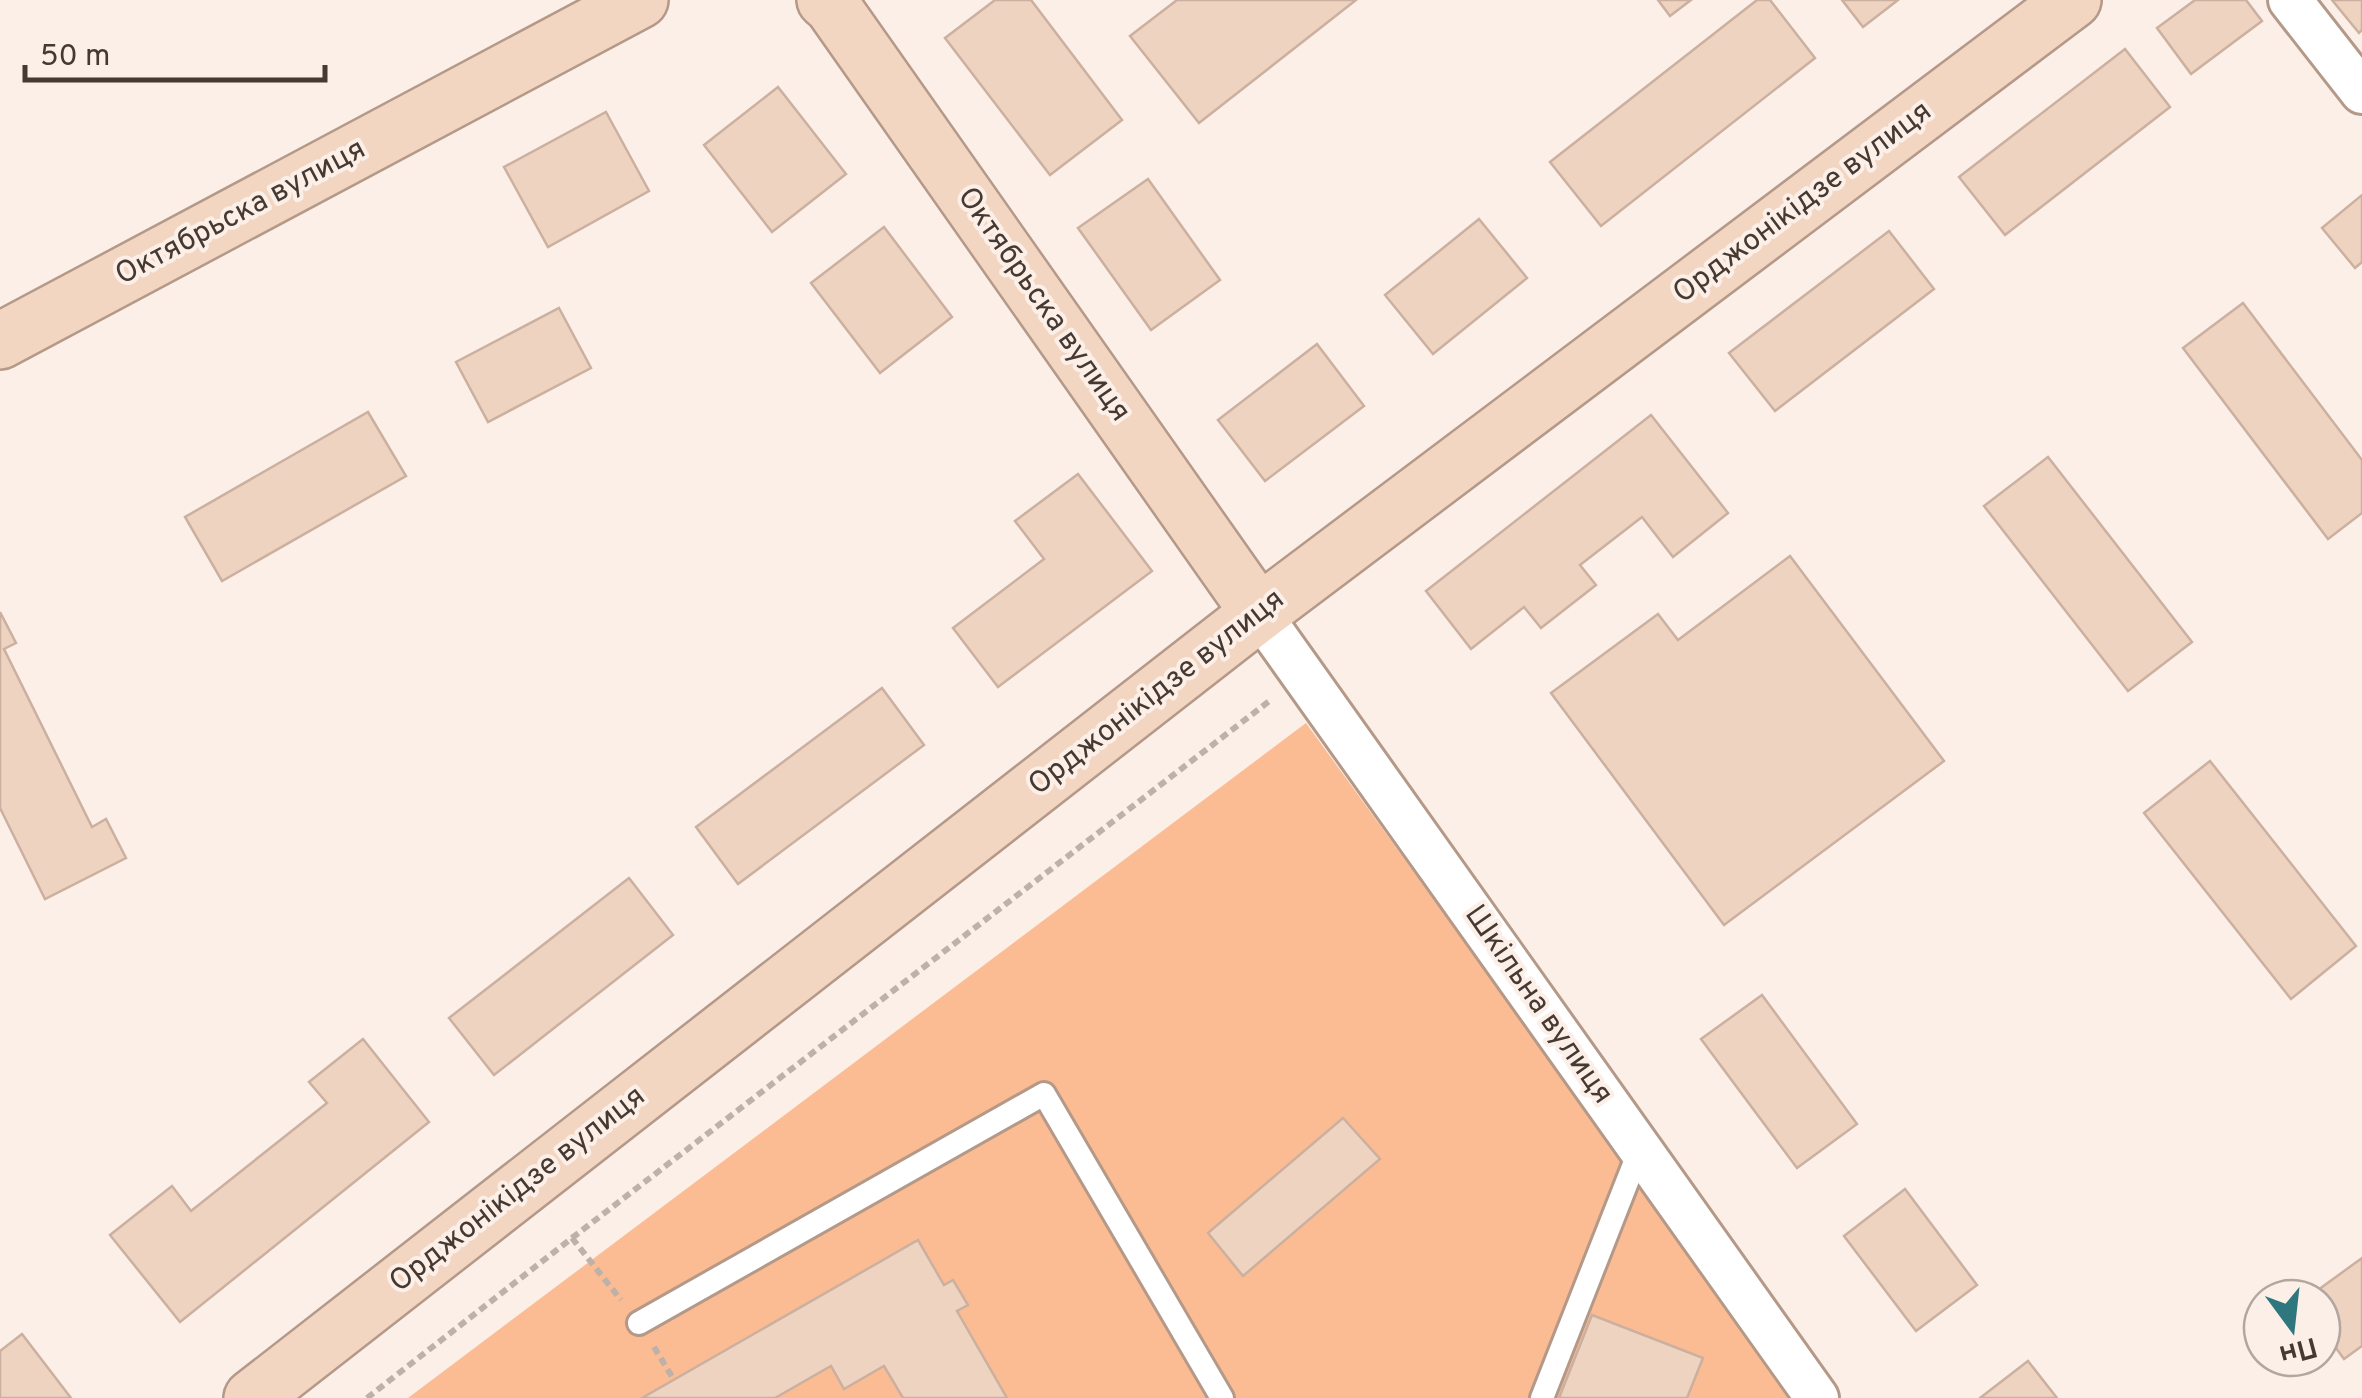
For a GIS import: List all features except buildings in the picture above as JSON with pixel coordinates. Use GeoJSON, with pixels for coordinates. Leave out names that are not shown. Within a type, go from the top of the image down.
{"type":"FeatureCollection","features":[{"type":"Feature","properties":{"kind":"main road","name":"Октябрьска вулиця"},"geometry":{"type":"LineString","coordinates":[[0,341],[640,0]]}},
{"type":"Feature","properties":{"kind":"main road","name":"Октябрьска вулиця"},"geometry":{"type":"LineString","coordinates":[[825,0],[1259,613]]}},
{"type":"Feature","properties":{"kind":"main road","name":"Орджонікідзе вулиця"},"geometry":{"type":"LineString","coordinates":[[252,1398],[1259,613],[2073,0]]}},
{"type":"Feature","properties":{"kind":"street"},"geometry":{"type":"LineString","coordinates":[[2290,0],[2362,92]]}},
{"type":"Feature","properties":{"kind":"street","name":"Шкільна вулиця"},"geometry":{"type":"LineString","coordinates":[[1259,613],[1817,1398]]}},
{"type":"Feature","properties":{"kind":"lane"},"geometry":{"type":"LineString","coordinates":[[640,1323],[1044,1094],[1222,1398]]}},
{"type":"Feature","properties":{"kind":"lane"},"geometry":{"type":"LineString","coordinates":[[1542,1398],[1640,1149]]}},
{"type":"Feature","properties":{"kind":"path"},"geometry":{"type":"LineString","coordinates":[[367,1398],[1304,675]]}},
{"type":"Feature","properties":{"kind":"path"},"geometry":{"type":"LineString","coordinates":[[572,1238],[640,1323],[674,1380]]}},
{"type":"Feature","properties":{"kind":"shaded area"},"geometry":{"type":"Polygon","coordinates":[[[1306,723],[1791,1398],[408,1398],[1306,723]]]}}]}
